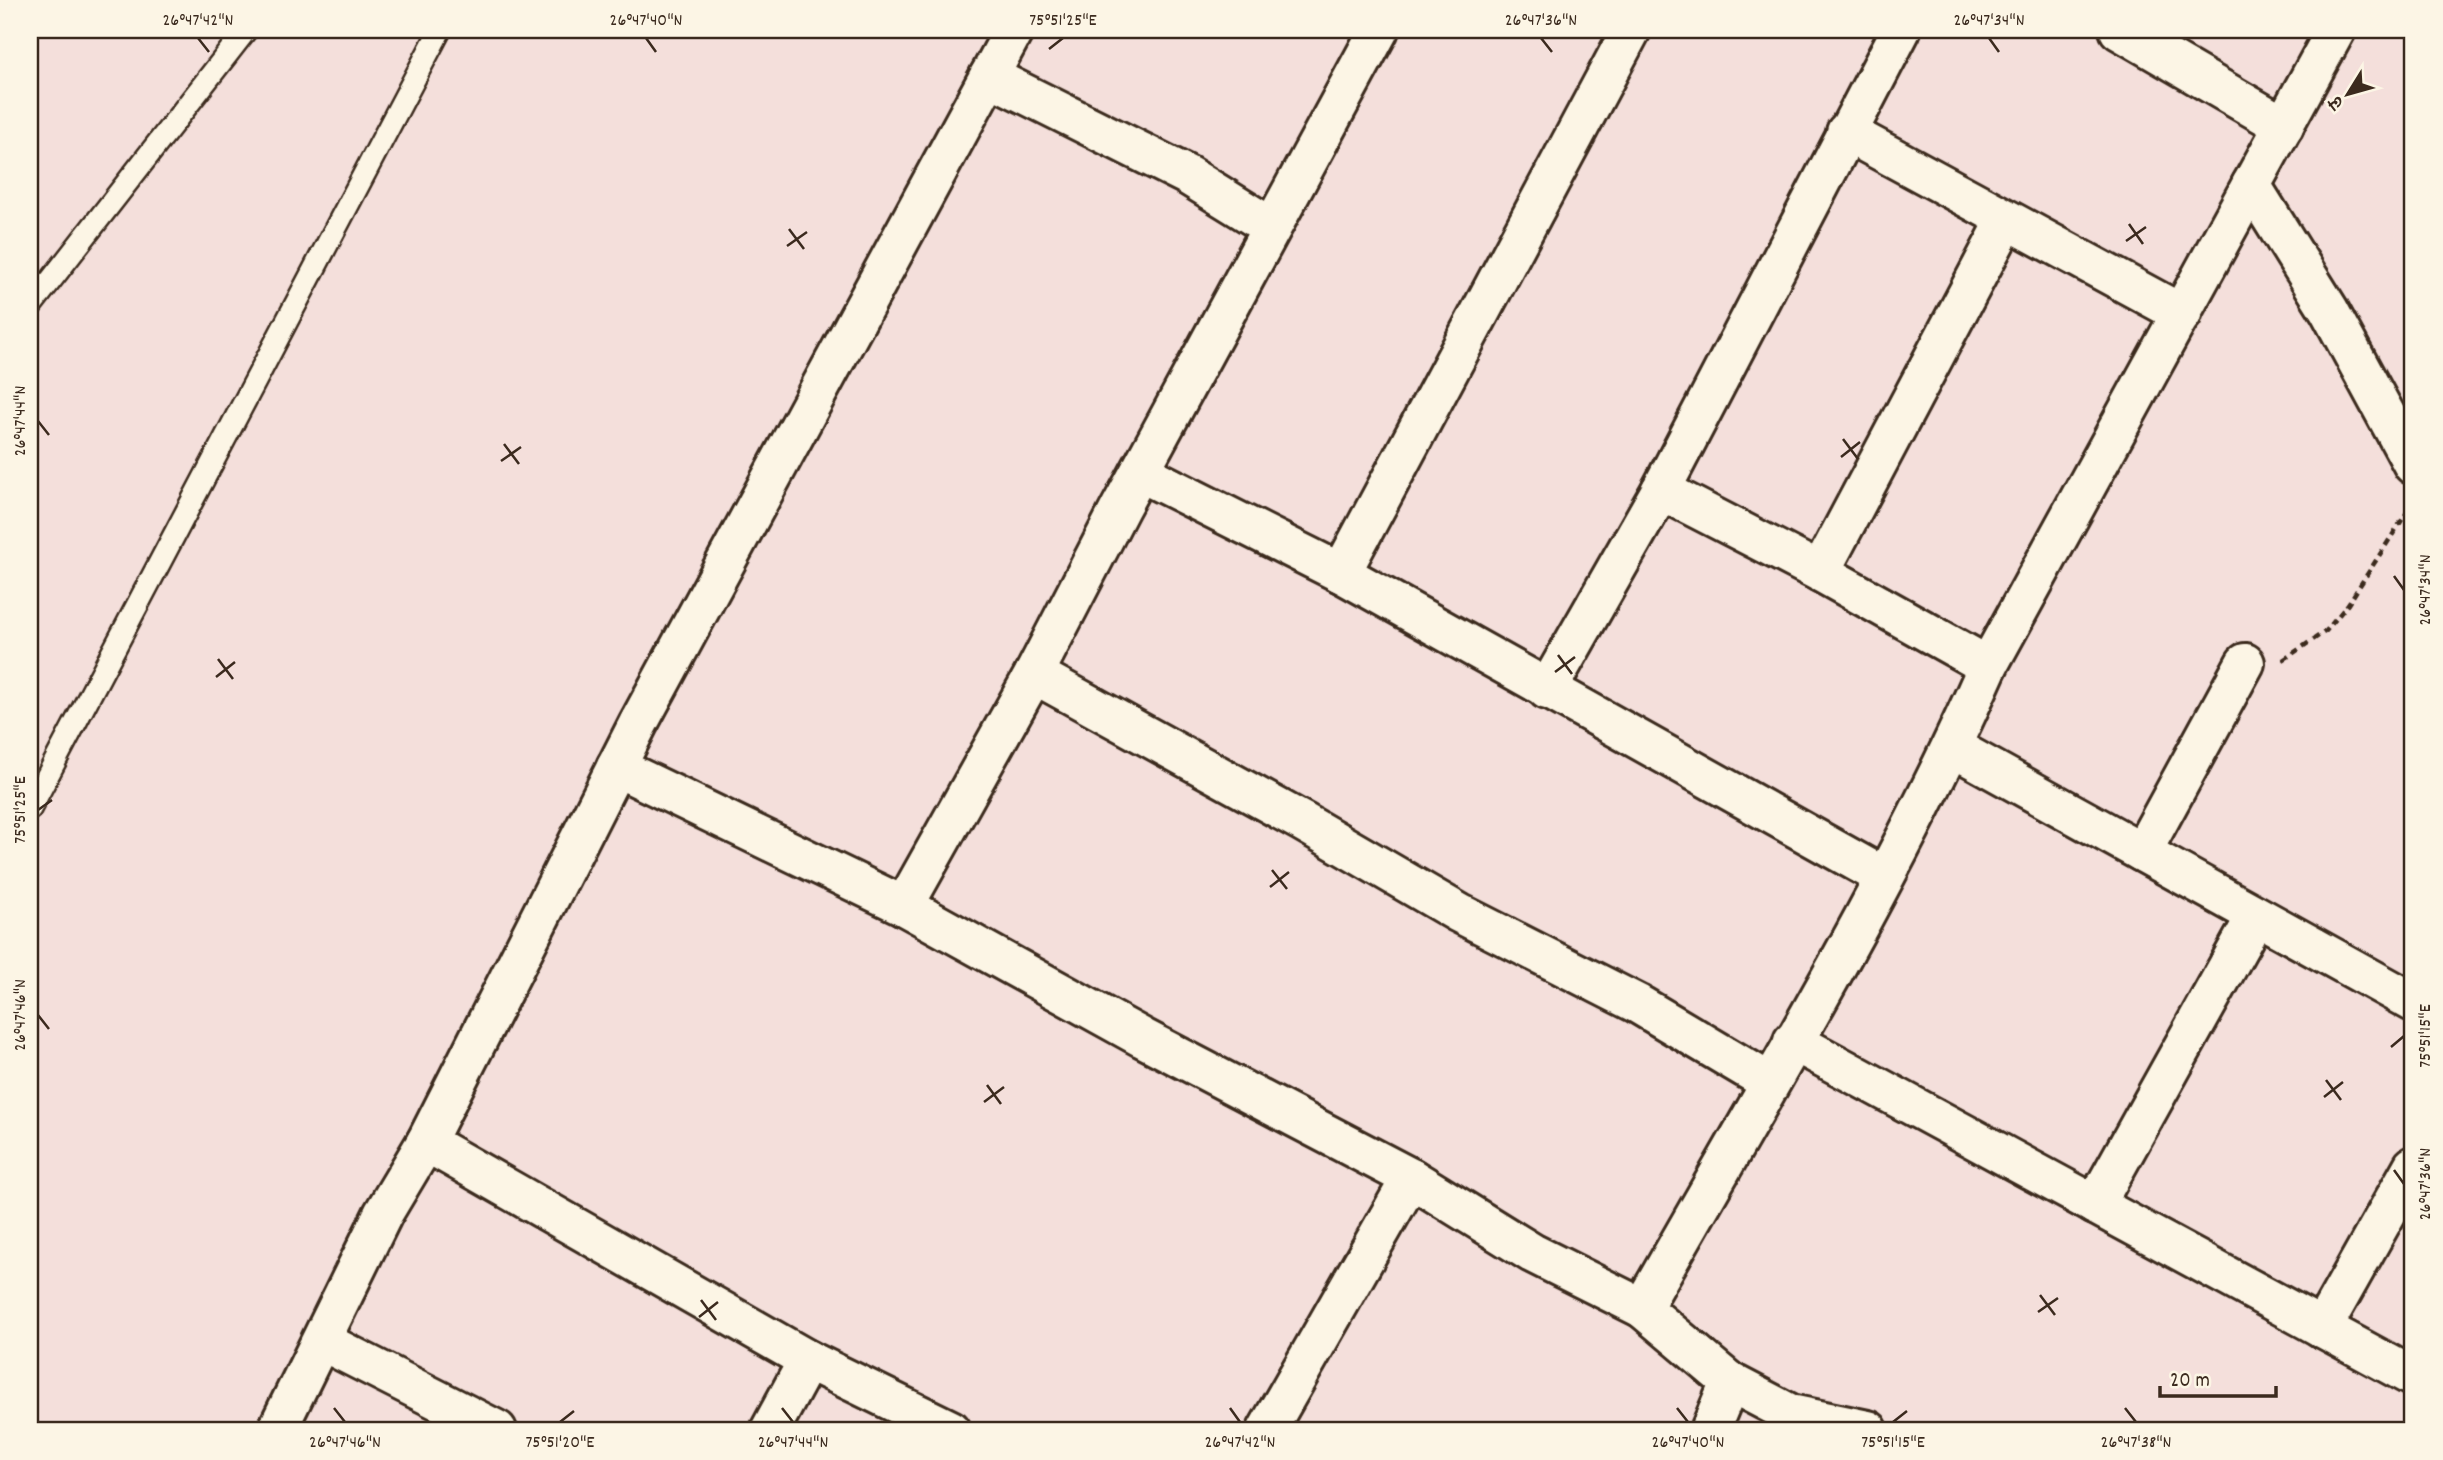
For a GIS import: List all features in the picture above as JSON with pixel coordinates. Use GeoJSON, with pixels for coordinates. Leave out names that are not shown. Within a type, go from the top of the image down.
{"type":"FeatureCollection","features":[{"type":"Feature","properties":{"kind":"street"},"geometry":{"type":"LineString","coordinates":[[277,1430],[383,1214],[426,1142],[616,767],[1014,30]]}},
{"type":"Feature","properties":{"kind":"street"},"geometry":{"type":"LineString","coordinates":[[904,906],[1034,674],[1139,472],[1379,30]]}},
{"type":"Feature","properties":{"kind":"street"},"geometry":{"type":"LineString","coordinates":[[1341,573],[1631,30]]}},
{"type":"Feature","properties":{"kind":"street"},"geometry":{"type":"LineString","coordinates":[[1546,690],[1661,490],[1901,30]]}},
{"type":"Feature","properties":{"kind":"street"},"geometry":{"type":"LineString","coordinates":[[2119,30],[2284,126]]}},
{"type":"Feature","properties":{"kind":"street"},"geometry":{"type":"LineString","coordinates":[[1642,1308],[1884,877],[1952,747],[1988,666],[2336,30]]}},
{"type":"Feature","properties":{"kind":"street"},"geometry":{"type":"LineString","coordinates":[[989,76],[1187,175],[1271,227]]}},
{"type":"Feature","properties":{"kind":"street"},"geometry":{"type":"LineString","coordinates":[[1846,132],[2182,314]]}},
{"type":"Feature","properties":{"kind":"street"},"geometry":{"type":"LineString","coordinates":[[2251,185],[2329,310],[2413,465]]}},
{"type":"Feature","properties":{"kind":"street"},"geometry":{"type":"LineString","coordinates":[[1820,572],[2006,221]]}},
{"type":"Feature","properties":{"kind":"street"},"geometry":{"type":"LineString","coordinates":[[1139,472],[1341,573],[1884,877]]}},
{"type":"Feature","properties":{"kind":"street"},"geometry":{"type":"LineString","coordinates":[[1661,490],[1820,572],[1988,666]]}},
{"type":"Feature","properties":{"kind":"street"},"geometry":{"type":"LineString","coordinates":[[2143,852],[2245,663]]}},
{"type":"Feature","properties":{"kind":"street"},"geometry":{"type":"LineString","coordinates":[[1034,674],[1303,822],[1458,914],[1638,1004],[1769,1082]]}},
{"type":"Feature","properties":{"kind":"street"},"geometry":{"type":"LineString","coordinates":[[1952,747],[2413,1002]]}},
{"type":"Feature","properties":{"kind":"street"},"geometry":{"type":"LineString","coordinates":[[616,767],[904,906],[1143,1038],[1410,1178],[1532,1253],[1642,1308],[1730,1382],[1791,1413],[1868,1430]]}},
{"type":"Feature","properties":{"kind":"street"},"geometry":{"type":"LineString","coordinates":[[2095,1205],[2256,915]]}},
{"type":"Feature","properties":{"kind":"street"},"geometry":{"type":"LineString","coordinates":[[1793,1041],[2413,1377]]}},
{"type":"Feature","properties":{"kind":"street"},"geometry":{"type":"LineString","coordinates":[[426,1142],[808,1360],[951,1430]]}},
{"type":"Feature","properties":{"kind":"street"},"geometry":{"type":"LineString","coordinates":[[2322,1328],[2413,1166]]}},
{"type":"Feature","properties":{"kind":"street"},"geometry":{"type":"LineString","coordinates":[[1266,1430],[1410,1178]]}},
{"type":"Feature","properties":{"kind":"street"},"geometry":{"type":"LineString","coordinates":[[322,1341],[497,1430]]}},
{"type":"Feature","properties":{"kind":"street"},"geometry":{"type":"LineString","coordinates":[[770,1430],[808,1360]]}},
{"type":"Feature","properties":{"kind":"street"},"geometry":{"type":"LineString","coordinates":[[1710,1430],[1730,1382]]}},
{"type":"Feature","properties":{"kind":"lane"},"geometry":{"type":"LineString","coordinates":[[30,307],[246,30]]}},
{"type":"Feature","properties":{"kind":"lane"},"geometry":{"type":"LineString","coordinates":[[30,808],[440,30]]}},
{"type":"Feature","properties":{"kind":"path"},"geometry":{"type":"LineString","coordinates":[[2245,663],[2276,665],[2326,631],[2368,576],[2413,503]]}}]}
